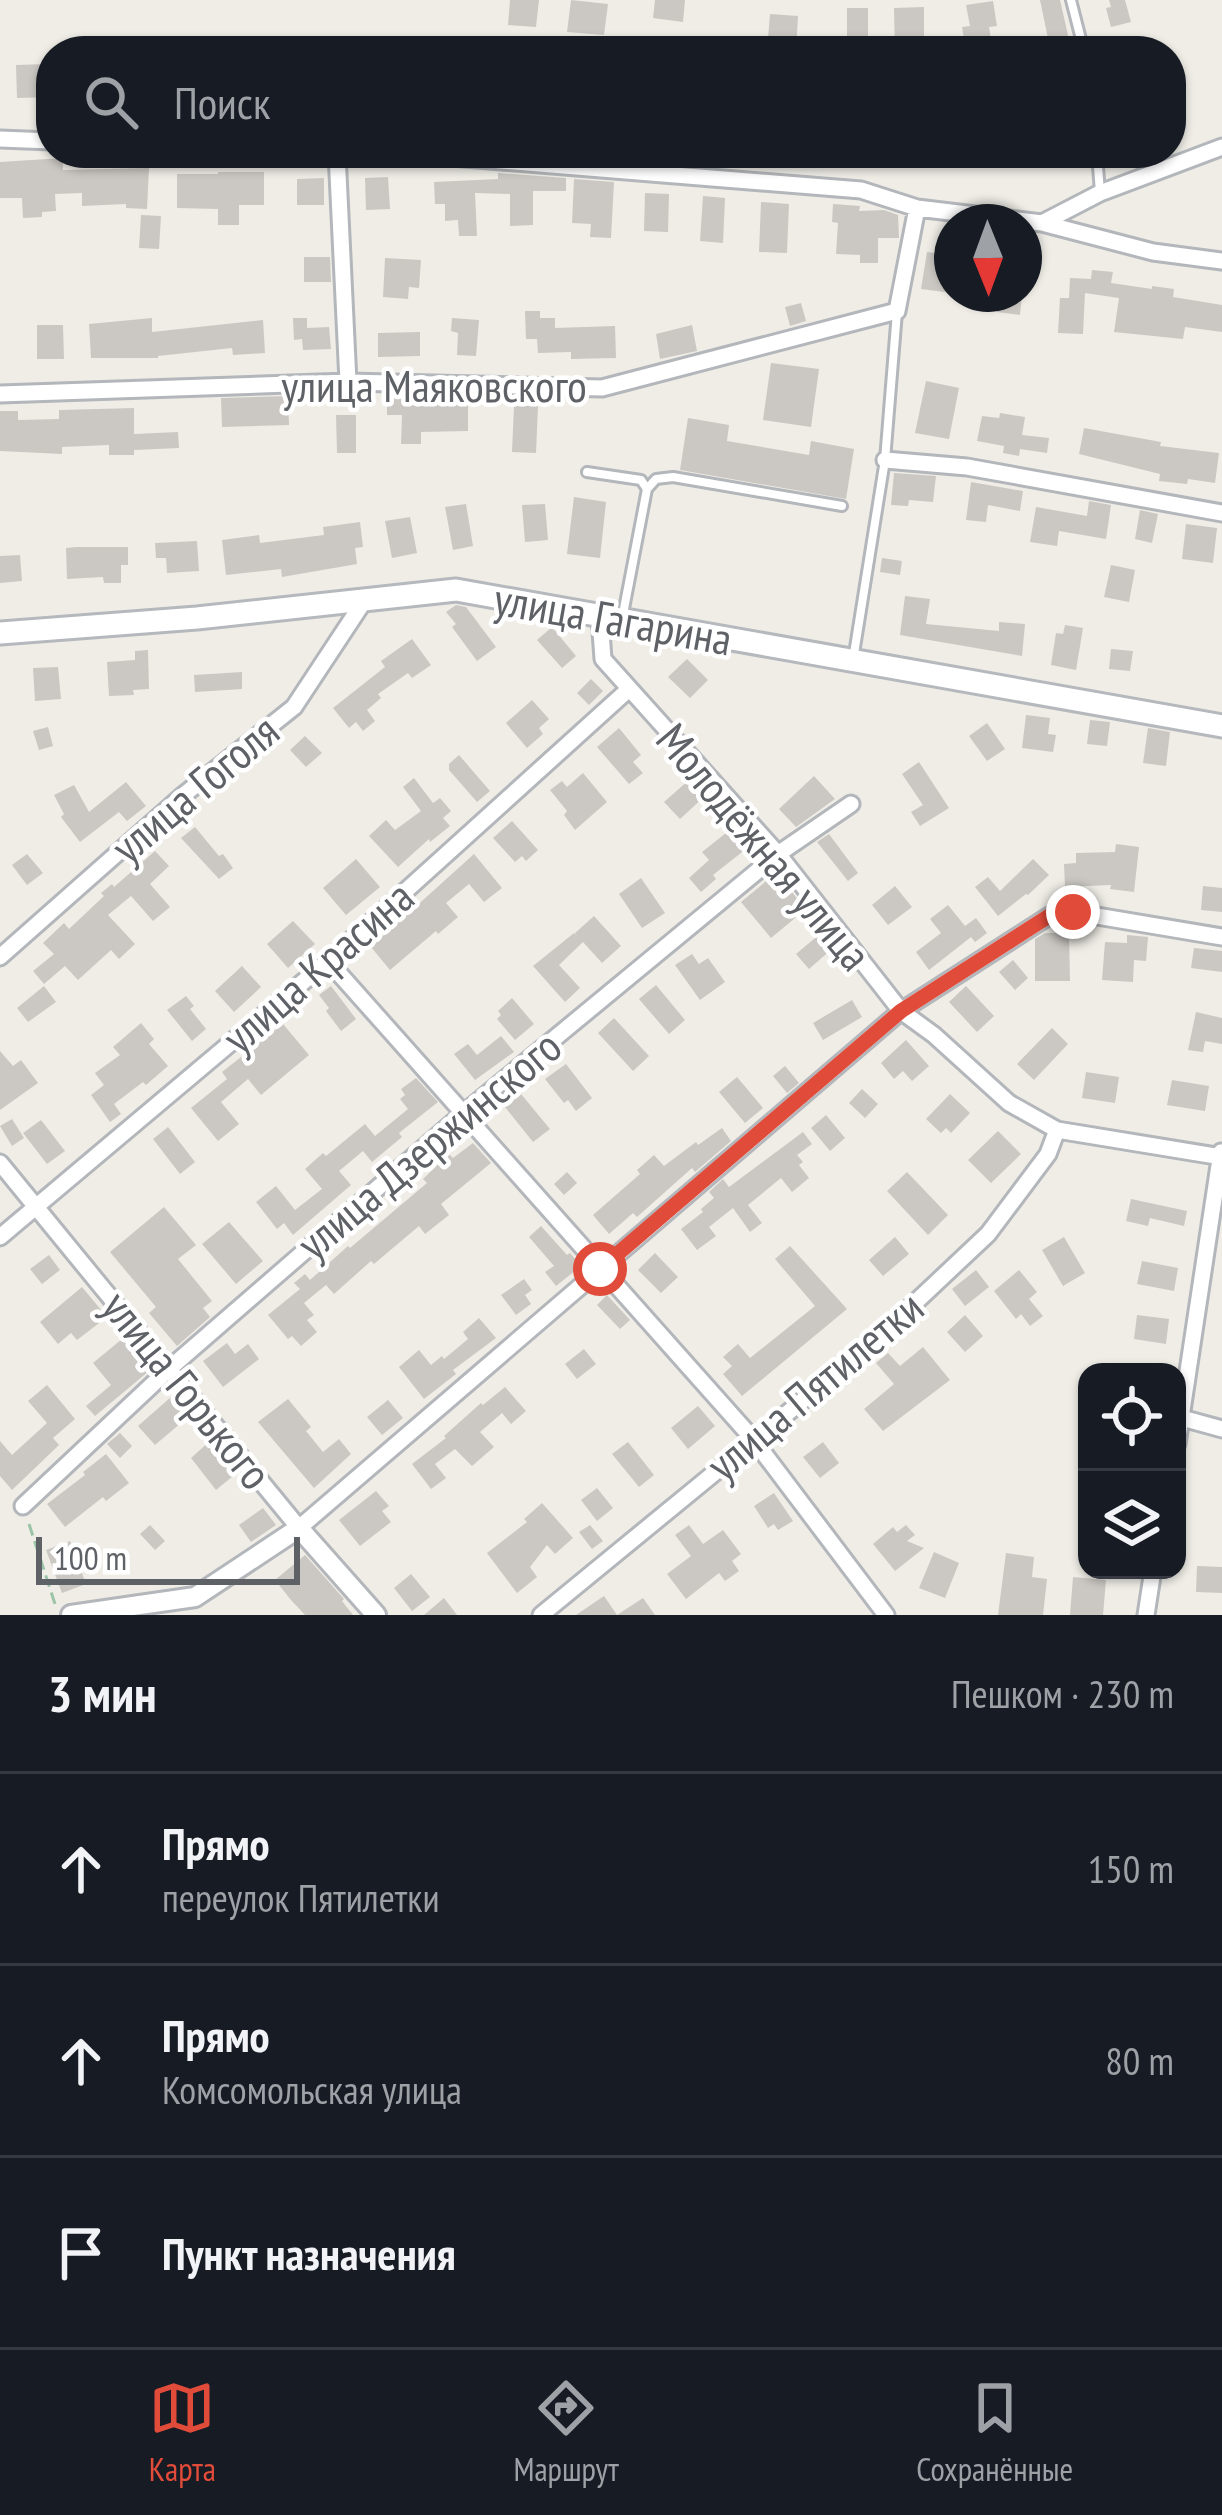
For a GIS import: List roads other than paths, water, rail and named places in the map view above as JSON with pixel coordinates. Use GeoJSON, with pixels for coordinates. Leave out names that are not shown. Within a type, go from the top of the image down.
{"type":"FeatureCollection","features":[{"type":"Feature","properties":{"kind":"main road","name":"улица Гагарина"},"geometry":{"type":"LineString","coordinates":[[0,632],[197,619],[456,590],[1222,726]]}},
{"type":"Feature","properties":{"kind":"street"},"geometry":{"type":"LineString","coordinates":[[0,140],[36,141]]}},
{"type":"Feature","properties":{"kind":"street"},"geometry":{"type":"LineString","coordinates":[[1186,160],[1222,146]]}},
{"type":"Feature","properties":{"kind":"street"},"geometry":{"type":"LineString","coordinates":[[338,168],[348,382]]}},
{"type":"Feature","properties":{"kind":"street"},"geometry":{"type":"LineString","coordinates":[[588,168],[861,190],[934,210]]}},
{"type":"Feature","properties":{"kind":"street"},"geometry":{"type":"LineString","coordinates":[[1042,223],[1100,193],[1165,168]]}},
{"type":"Feature","properties":{"kind":"street"},"geometry":{"type":"LineString","coordinates":[[897,311],[917,208]]}},
{"type":"Feature","properties":{"kind":"street"},"geometry":{"type":"LineString","coordinates":[[1042,223],[1154,252],[1222,261]]}},
{"type":"Feature","properties":{"kind":"street","name":"улица Маяковского"},"geometry":{"type":"LineString","coordinates":[[0,394],[348,382],[602,388],[897,311]]}},
{"type":"Feature","properties":{"kind":"street"},"geometry":{"type":"LineString","coordinates":[[885,460],[967,467],[1222,513]]}},
{"type":"Feature","properties":{"kind":"street","name":"улица Гоголя"},"geometry":{"type":"LineString","coordinates":[[0,957],[181,797],[294,707],[364,601]]}},
{"type":"Feature","properties":{"kind":"street","name":"Молодёжная улица"},"geometry":{"type":"LineString","coordinates":[[610,619],[603,659],[778,854],[901,1011],[1009,1103],[1057,1130],[1222,1154]]}},
{"type":"Feature","properties":{"kind":"street","name":"улица Красина"},"geometry":{"type":"LineString","coordinates":[[0,1237],[328,961],[629,689]]}},
{"type":"Feature","properties":{"kind":"street","name":"улица Дзержинского"},"geometry":{"type":"LineString","coordinates":[[23,1506],[170,1368],[464,1113],[778,854],[851,804]]}},
{"type":"Feature","properties":{"kind":"street"},"geometry":{"type":"LineString","coordinates":[[71,1615],[195,1597],[299,1528],[901,1011],[1049,916],[1073,912],[1222,937]]}},
{"type":"Feature","properties":{"kind":"street"},"geometry":{"type":"LineString","coordinates":[[328,961],[753,1439],[886,1615]]}},
{"type":"Feature","properties":{"kind":"street","name":"улица Пятилетки"},"geometry":{"type":"LineString","coordinates":[[541,1615],[868,1347],[988,1234],[1048,1154],[1057,1130]]}},
{"type":"Feature","properties":{"kind":"street"},"geometry":{"type":"LineString","coordinates":[[1186,1392],[1222,1154]]}},
{"type":"Feature","properties":{"kind":"street","name":"улица Горького"},"geometry":{"type":"LineString","coordinates":[[0,1163],[376,1615]]}},
{"type":"Feature","properties":{"kind":"street"},"geometry":{"type":"LineString","coordinates":[[1186,1419],[1222,1429]]}},
{"type":"Feature","properties":{"kind":"street"},"geometry":{"type":"LineString","coordinates":[[1146,1615],[1152,1579]]}},
{"type":"Feature","properties":{"kind":"lane"},"geometry":{"type":"LineString","coordinates":[[1071,0],[1080,36]]}},
{"type":"Feature","properties":{"kind":"lane"},"geometry":{"type":"LineString","coordinates":[[1098,168],[1100,193]]}},
{"type":"Feature","properties":{"kind":"lane"},"geometry":{"type":"LineString","coordinates":[[853,661],[885,460],[897,311]]}},
{"type":"Feature","properties":{"kind":"lane"},"geometry":{"type":"LineString","coordinates":[[587,472],[640,480],[647,489]]}},
{"type":"Feature","properties":{"kind":"lane"},"geometry":{"type":"LineString","coordinates":[[610,619],[647,489],[656,479],[842,506]]}}]}
